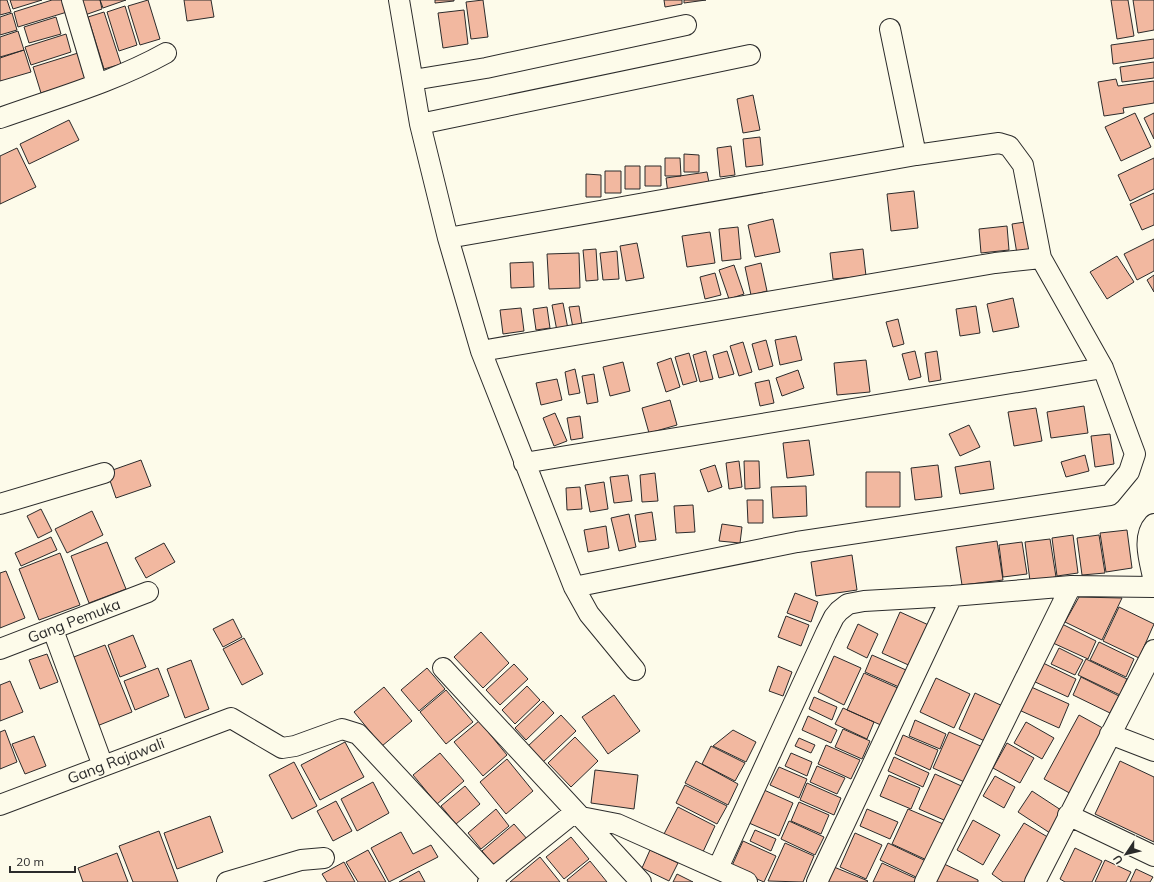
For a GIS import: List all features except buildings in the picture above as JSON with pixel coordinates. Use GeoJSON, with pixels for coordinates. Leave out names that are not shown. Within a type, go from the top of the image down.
{"type":"FeatureCollection","features":[{"type":"Feature","properties":{"kind":"street"},"geometry":{"type":"LineString","coordinates":[[72,0],[97,84]]}},
{"type":"Feature","properties":{"kind":"street"},"geometry":{"type":"LineString","coordinates":[[399,0],[420,124],[448,238],[481,351],[574,587],[589,614],[635,670]]}},
{"type":"Feature","properties":{"kind":"street"},"geometry":{"type":"LineString","coordinates":[[413,80],[486,68],[686,25]]}},
{"type":"Feature","properties":{"kind":"street"},"geometry":{"type":"LineString","coordinates":[[890,29],[916,156]]}},
{"type":"Feature","properties":{"kind":"street"},"geometry":{"type":"LineString","coordinates":[[0,118],[97,84],[142,66],[166,54]]}},
{"type":"Feature","properties":{"kind":"street"},"geometry":{"type":"LineString","coordinates":[[420,124],[750,55]]}},
{"type":"Feature","properties":{"kind":"street"},"geometry":{"type":"LineString","coordinates":[[448,238],[916,156],[999,143],[1009,146],[1023,165],[1041,258],[1103,368],[1134,454],[1129,472],[1110,495],[798,542],[574,587]]}},
{"type":"Feature","properties":{"kind":"street"},"geometry":{"type":"LineString","coordinates":[[481,351],[980,266],[1041,258]]}},
{"type":"Feature","properties":{"kind":"street"},"geometry":{"type":"LineString","coordinates":[[524,463],[1103,368]]}},
{"type":"Feature","properties":{"kind":"street"},"geometry":{"type":"LineString","coordinates":[[0,504],[104,473]]}},
{"type":"Feature","properties":{"kind":"street"},"geometry":{"type":"LineString","coordinates":[[1154,524],[1151,527],[1148,540],[1154,582]]}},
{"type":"Feature","properties":{"kind":"street"},"geometry":{"type":"LineString","coordinates":[[718,868],[834,617],[848,604],[864,601],[952,596],[1070,586],[1154,587]]}},
{"type":"Feature","properties":{"kind":"street"},"geometry":{"type":"LineString","coordinates":[[925,882],[1070,586]]}},
{"type":"Feature","properties":{"kind":"street","name":"Gang Pemuka"},"geometry":{"type":"LineString","coordinates":[[0,649],[54,630],[148,592]]}},
{"type":"Feature","properties":{"kind":"street"},"geometry":{"type":"LineString","coordinates":[[817,882],[952,596]]}},
{"type":"Feature","properties":{"kind":"street"},"geometry":{"type":"LineString","coordinates":[[54,630],[103,766]]}},
{"type":"Feature","properties":{"kind":"street"},"geometry":{"type":"LineString","coordinates":[[1035,882],[1068,815],[1154,650]]}},
{"type":"Feature","properties":{"kind":"street"},"geometry":{"type":"LineString","coordinates":[[443,668],[578,815],[594,829],[641,882]]}},
{"type":"Feature","properties":{"kind":"street","name":"Gang Rajawali"},"geometry":{"type":"LineString","coordinates":[[0,805],[231,718],[282,748],[296,746],[342,729],[358,734],[492,881]]}},
{"type":"Feature","properties":{"kind":"street"},"geometry":{"type":"LineString","coordinates":[[1110,734],[1154,751]]}},
{"type":"Feature","properties":{"kind":"street"},"geometry":{"type":"LineString","coordinates":[[578,815],[617,824],[747,882]]}},
{"type":"Feature","properties":{"kind":"street"},"geometry":{"type":"LineString","coordinates":[[492,881],[578,815]]}},
{"type":"Feature","properties":{"kind":"street"},"geometry":{"type":"LineString","coordinates":[[1068,815],[1154,856]]}},
{"type":"Feature","properties":{"kind":"street"},"geometry":{"type":"LineString","coordinates":[[227,882],[301,860],[324,858]]}}]}
